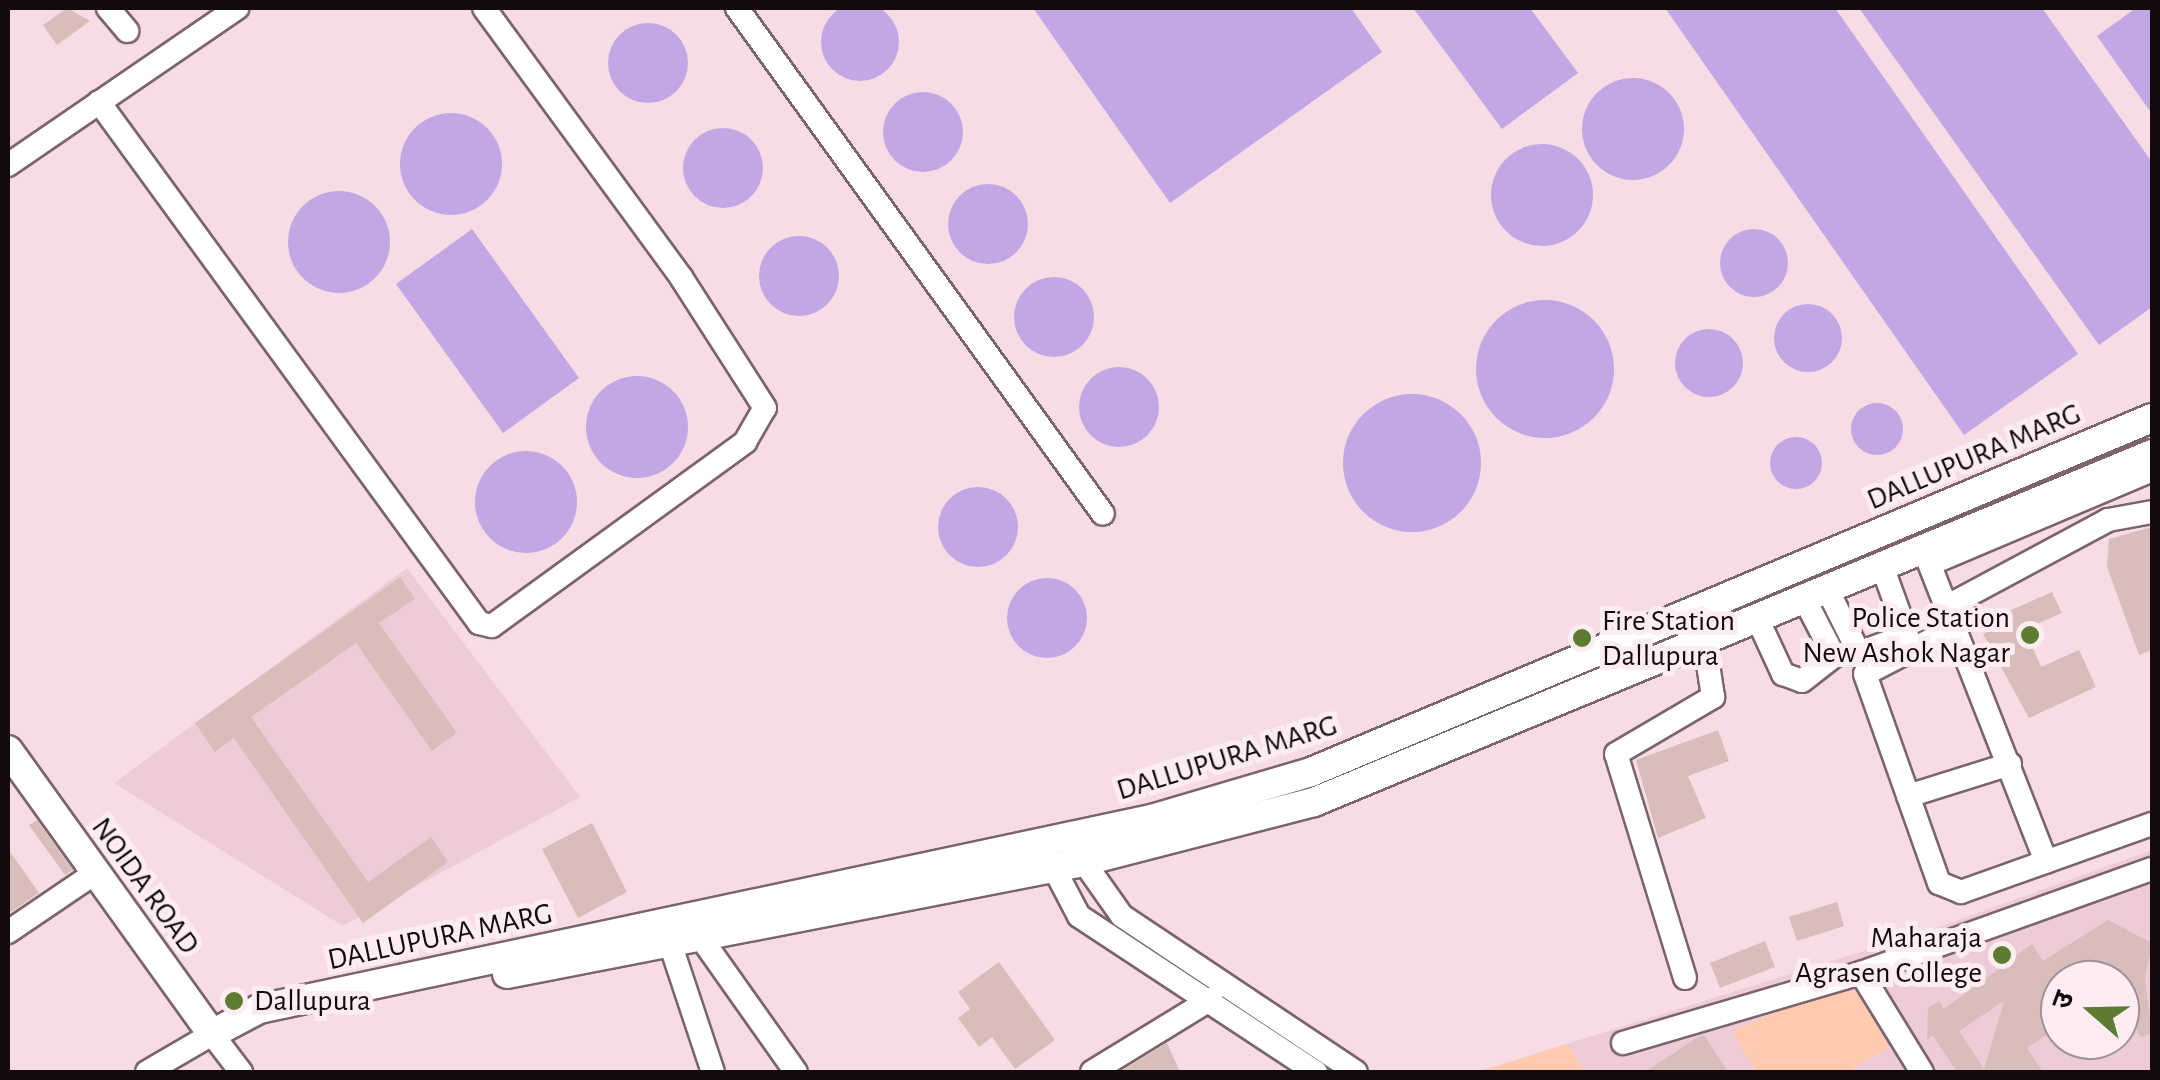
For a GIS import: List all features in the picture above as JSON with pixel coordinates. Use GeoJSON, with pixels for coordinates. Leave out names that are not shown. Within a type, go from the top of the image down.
{"type":"FeatureCollection","features":[{"type":"Feature","properties":{"kind":"main road","name":"DALLUPURA MARG"},"geometry":{"type":"LineString","coordinates":[[240,1021],[259,1009],[1057,857],[1070,835],[1311,772],[2152,418]]}},
{"type":"Feature","properties":{"kind":"main road","name":"DALLUPURA MARG"},"geometry":{"type":"LineString","coordinates":[[240,1021],[701,938],[1314,802],[1705,644],[1882,566],[1925,555],[2152,454]]}},
{"type":"Feature","properties":{"kind":"main road","name":"NOIDA ROAD"},"geometry":{"type":"LineString","coordinates":[[8,750],[212,1034]]}},
{"type":"Feature","properties":{"kind":"main road"},"geometry":{"type":"LineString","coordinates":[[212,1034],[240,1021]]}},
{"type":"Feature","properties":{"kind":"street"},"geometry":{"type":"LineString","coordinates":[[108,8],[127,31]]}},
{"type":"Feature","properties":{"kind":"street"},"geometry":{"type":"LineString","coordinates":[[8,165],[237,8]]}},
{"type":"Feature","properties":{"kind":"street"},"geometry":{"type":"LineString","coordinates":[[100,102],[479,622],[492,626],[745,442],[764,408],[682,277],[484,8]]}},
{"type":"Feature","properties":{"kind":"street"},"geometry":{"type":"LineString","coordinates":[[737,8],[1103,514]]}},
{"type":"Feature","properties":{"kind":"street"},"geometry":{"type":"LineString","coordinates":[[2046,862],[1925,555],[2152,470]]}},
{"type":"Feature","properties":{"kind":"street"},"geometry":{"type":"LineString","coordinates":[[2152,512],[2108,520],[1865,674],[1940,883],[1951,892],[2152,824]]}},
{"type":"Feature","properties":{"kind":"street"},"geometry":{"type":"LineString","coordinates":[[1817,595],[1859,653],[1908,635],[1882,566]]}},
{"type":"Feature","properties":{"kind":"street"},"geometry":{"type":"LineString","coordinates":[[1758,620],[1784,674],[1802,681],[1834,656],[1817,595]]}},
{"type":"Feature","properties":{"kind":"street"},"geometry":{"type":"LineString","coordinates":[[1685,978],[1616,754],[1713,696],[1705,644]]}},
{"type":"Feature","properties":{"kind":"street"},"geometry":{"type":"LineString","coordinates":[[1908,796],[2010,764]]}},
{"type":"Feature","properties":{"kind":"street"},"geometry":{"type":"LineString","coordinates":[[1057,857],[1080,916],[1316,1072]]}},
{"type":"Feature","properties":{"kind":"street"},"geometry":{"type":"LineString","coordinates":[[1057,857],[1122,916],[1194,956],[1356,1072]]}},
{"type":"Feature","properties":{"kind":"street"},"geometry":{"type":"LineString","coordinates":[[1622,1043],[1861,973],[2152,868]]}},
{"type":"Feature","properties":{"kind":"street"},"geometry":{"type":"LineString","coordinates":[[8,932],[95,873]]}},
{"type":"Feature","properties":{"kind":"street"},"geometry":{"type":"LineString","coordinates":[[701,938],[796,1072]]}},
{"type":"Feature","properties":{"kind":"street"},"geometry":{"type":"LineString","coordinates":[[670,943],[712,1072]]}},
{"type":"Feature","properties":{"kind":"street"},"geometry":{"type":"LineString","coordinates":[[1861,973],[1922,1072]]}},
{"type":"Feature","properties":{"kind":"street"},"geometry":{"type":"LineString","coordinates":[[1092,1072],[1211,999]]}},
{"type":"Feature","properties":{"kind":"street"},"geometry":{"type":"LineString","coordinates":[[146,1072],[212,1034],[241,1072]]}},
{"type":"Feature","properties":{"kind":"shaded area"},"geometry":{"type":"Polygon","coordinates":[[[860,3],[888,14],[899,42],[888,70],[860,81],[832,70],[821,42],[832,14],[860,3]]]}},
{"type":"Feature","properties":{"kind":"shaded area"},"geometry":{"type":"Polygon","coordinates":[[[1033,8],[1351,8],[1382,52],[1170,203],[1033,8]]]}},
{"type":"Feature","properties":{"kind":"shaded area"},"geometry":{"type":"Polygon","coordinates":[[[1413,8],[1530,8],[1578,73],[1502,129],[1413,8]]]}},
{"type":"Feature","properties":{"kind":"shaded area"},"geometry":{"type":"Polygon","coordinates":[[[1665,8],[1835,8],[2078,354],[1964,435],[1665,8]]]}},
{"type":"Feature","properties":{"kind":"shaded area"},"geometry":{"type":"Polygon","coordinates":[[[1859,8],[2042,8],[2152,162],[2152,307],[2099,345],[1859,8]]]}},
{"type":"Feature","properties":{"kind":"shaded area"},"geometry":{"type":"Polygon","coordinates":[[[2136,8],[2152,8],[2152,114],[2097,36],[2136,8]]]}},
{"type":"Feature","properties":{"kind":"shaded area"},"geometry":{"type":"Polygon","coordinates":[[[648,23],[663,26],[676,35],[685,48],[685,78],[676,91],[663,100],[648,103],[633,100],[620,91],[611,78],[608,63],[611,48],[620,35],[633,26],[648,23]]]}},
{"type":"Feature","properties":{"kind":"shaded area"},"geometry":{"type":"Polygon","coordinates":[[[1633,78],[1652,82],[1669,93],[1680,110],[1684,129],[1680,148],[1669,165],[1652,176],[1633,180],[1614,176],[1597,165],[1586,148],[1582,129],[1586,110],[1597,93],[1614,82],[1633,78]]]}},
{"type":"Feature","properties":{"kind":"shaded area"},"geometry":{"type":"Polygon","coordinates":[[[923,92],[938,95],[951,104],[960,117],[960,147],[951,160],[938,169],[923,172],[908,169],[895,160],[886,147],[883,132],[886,117],[895,104],[908,95],[923,92]]]}},
{"type":"Feature","properties":{"kind":"shaded area"},"geometry":{"type":"Polygon","coordinates":[[[451,113],[470,117],[487,128],[498,145],[502,164],[498,183],[487,200],[470,211],[451,215],[432,211],[415,200],[404,183],[400,164],[404,145],[415,128],[432,117],[451,113]]]}},
{"type":"Feature","properties":{"kind":"shaded area"},"geometry":{"type":"Polygon","coordinates":[[[723,128],[738,131],[751,140],[760,153],[760,183],[751,196],[738,205],[723,208],[708,205],[695,196],[686,183],[683,168],[686,153],[695,140],[708,131],[723,128]]]}},
{"type":"Feature","properties":{"kind":"shaded area"},"geometry":{"type":"Polygon","coordinates":[[[1542,144],[1561,148],[1578,159],[1589,176],[1593,195],[1589,214],[1578,231],[1561,242],[1542,246],[1523,242],[1506,231],[1495,214],[1491,195],[1495,176],[1506,159],[1523,148],[1542,144]]]}},
{"type":"Feature","properties":{"kind":"shaded area"},"geometry":{"type":"Polygon","coordinates":[[[988,184],[1003,187],[1016,196],[1025,209],[1025,239],[1016,252],[1003,261],[988,264],[973,261],[960,252],[951,239],[948,224],[951,209],[960,196],[973,187],[988,184]]]}},
{"type":"Feature","properties":{"kind":"shaded area"},"geometry":{"type":"Polygon","coordinates":[[[339,191],[358,195],[375,206],[386,223],[390,242],[386,261],[375,278],[358,289],[339,293],[320,289],[303,278],[292,261],[288,242],[292,223],[303,206],[320,195],[339,191]]]}},
{"type":"Feature","properties":{"kind":"shaded area"},"geometry":{"type":"Polygon","coordinates":[[[472,229],[579,378],[503,433],[396,284],[472,229]]]}},
{"type":"Feature","properties":{"kind":"shaded area"},"geometry":{"type":"Polygon","coordinates":[[[1754,229],[1778,239],[1788,263],[1778,287],[1754,297],[1730,287],[1720,263],[1730,239],[1754,229]]]}},
{"type":"Feature","properties":{"kind":"shaded area"},"geometry":{"type":"Polygon","coordinates":[[[799,236],[814,239],[827,248],[836,261],[836,291],[827,304],[814,313],[799,316],[784,313],[771,304],[762,291],[759,276],[762,261],[771,248],[784,239],[799,236]]]}},
{"type":"Feature","properties":{"kind":"shaded area"},"geometry":{"type":"Polygon","coordinates":[[[1054,277],[1069,280],[1082,289],[1091,302],[1091,332],[1082,345],[1069,354],[1054,357],[1039,354],[1026,345],[1017,332],[1014,317],[1017,302],[1026,289],[1039,280],[1054,277]]]}},
{"type":"Feature","properties":{"kind":"shaded area"},"geometry":{"type":"Polygon","coordinates":[[[1545,300],[1572,305],[1594,320],[1609,342],[1614,369],[1609,396],[1594,418],[1572,433],[1545,438],[1518,433],[1496,418],[1481,396],[1476,369],[1481,342],[1496,320],[1518,305],[1545,300]]]}},
{"type":"Feature","properties":{"kind":"shaded area"},"geometry":{"type":"Polygon","coordinates":[[[1808,304],[1832,314],[1842,338],[1832,362],[1808,372],[1784,362],[1774,338],[1784,314],[1808,304]]]}},
{"type":"Feature","properties":{"kind":"shaded area"},"geometry":{"type":"Polygon","coordinates":[[[1709,329],[1733,339],[1743,363],[1733,387],[1709,397],[1685,387],[1675,363],[1685,339],[1709,329]]]}},
{"type":"Feature","properties":{"kind":"shaded area"},"geometry":{"type":"Polygon","coordinates":[[[1119,367],[1134,370],[1147,379],[1156,392],[1156,422],[1147,435],[1134,444],[1119,447],[1104,444],[1091,435],[1082,422],[1079,407],[1082,392],[1091,379],[1104,370],[1119,367]]]}},
{"type":"Feature","properties":{"kind":"shaded area"},"geometry":{"type":"Polygon","coordinates":[[[637,376],[656,380],[673,391],[684,408],[688,427],[684,446],[673,463],[656,474],[637,478],[618,474],[601,463],[590,446],[586,427],[590,408],[601,391],[618,380],[637,376]]]}},
{"type":"Feature","properties":{"kind":"shaded area"},"geometry":{"type":"Polygon","coordinates":[[[1412,394],[1439,399],[1461,414],[1476,436],[1481,463],[1476,490],[1461,512],[1439,527],[1412,532],[1385,527],[1363,512],[1348,490],[1343,463],[1348,436],[1363,414],[1385,399],[1412,394]]]}},
{"type":"Feature","properties":{"kind":"shaded area"},"geometry":{"type":"Polygon","coordinates":[[[1877,403],[1895,411],[1903,429],[1895,447],[1877,455],[1859,447],[1851,429],[1859,411],[1877,403]]]}},
{"type":"Feature","properties":{"kind":"shaded area"},"geometry":{"type":"Polygon","coordinates":[[[1796,437],[1814,445],[1822,463],[1814,481],[1796,489],[1778,481],[1770,463],[1778,445],[1796,437]]]}},
{"type":"Feature","properties":{"kind":"shaded area"},"geometry":{"type":"Polygon","coordinates":[[[526,451],[545,455],[562,466],[573,483],[577,502],[573,521],[562,538],[545,549],[526,553],[507,549],[490,538],[479,521],[475,502],[479,483],[490,466],[507,455],[526,451]]]}},
{"type":"Feature","properties":{"kind":"shaded area"},"geometry":{"type":"Polygon","coordinates":[[[978,487],[993,490],[1006,499],[1015,512],[1015,542],[1006,555],[993,564],[978,567],[963,564],[950,555],[941,542],[938,527],[941,512],[950,499],[963,490],[978,487]]]}},
{"type":"Feature","properties":{"kind":"shaded area"},"geometry":{"type":"Polygon","coordinates":[[[407,568],[580,797],[343,926],[114,783],[407,568]]]}},
{"type":"Feature","properties":{"kind":"shaded area"},"geometry":{"type":"Polygon","coordinates":[[[1047,578],[1062,581],[1075,590],[1084,603],[1084,633],[1075,646],[1062,655],[1047,658],[1032,655],[1019,646],[1010,633],[1007,618],[1010,603],[1019,590],[1032,581],[1047,578]]]}},
{"type":"Feature","properties":{"kind":"shaded area","name":"Maharaja Agrasen College"},"geometry":{"type":"Polygon","coordinates":[[[2152,850],[2152,1072],[1477,1072],[1931,930],[2152,850]]]}},
{"type":"Feature","properties":{"kind":"shaded area"},"geometry":{"type":"Polygon","coordinates":[[[1842,987],[1857,993],[1889,1047],[1848,1072],[1756,1072],[1732,1031],[1842,987]]]}},
{"type":"Feature","properties":{"kind":"shaded area"},"geometry":{"type":"Polygon","coordinates":[[[1567,1044],[1585,1072],[1477,1072],[1567,1044]]]}},
{"type":"Feature","properties":{"kind":"building"},"geometry":{"type":"Polygon","coordinates":[[[67,8],[90,21],[57,45],[43,25],[67,8]]]}},
{"type":"Feature","properties":{"kind":"building"},"geometry":{"type":"Polygon","coordinates":[[[2152,527],[2152,650],[2139,655],[2107,567],[2109,539],[2152,527]]]}},
{"type":"Feature","properties":{"kind":"building"},"geometry":{"type":"Polygon","coordinates":[[[400,577],[415,599],[379,623],[457,733],[432,751],[356,643],[251,717],[368,882],[431,837],[448,862],[363,923],[234,738],[215,752],[195,723],[400,577]]]}},
{"type":"Feature","properties":{"kind":"building"},"geometry":{"type":"Polygon","coordinates":[[[2052,592],[2062,613],[2025,629],[2041,667],[2079,650],[2096,687],[2029,718],[1983,634],[1995,628],[1991,619],[2052,592]]]}},
{"type":"Feature","properties":{"kind":"building"},"geometry":{"type":"Polygon","coordinates":[[[1718,730],[1729,761],[1688,776],[1706,818],[1658,838],[1636,760],[1718,730]]]}},
{"type":"Feature","properties":{"kind":"building"},"geometry":{"type":"Polygon","coordinates":[[[37,820],[73,870],[65,875],[29,825],[37,820]]]}},
{"type":"Feature","properties":{"kind":"building"},"geometry":{"type":"Polygon","coordinates":[[[592,823],[627,892],[578,918],[542,849],[592,823]]]}},
{"type":"Feature","properties":{"kind":"building"},"geometry":{"type":"Polygon","coordinates":[[[8,849],[39,893],[8,914],[8,849]]]}},
{"type":"Feature","properties":{"kind":"building"},"geometry":{"type":"Polygon","coordinates":[[[1837,902],[1844,926],[1797,941],[1789,917],[1837,902]]]}},
{"type":"Feature","properties":{"kind":"building"},"geometry":{"type":"Polygon","coordinates":[[[2108,920],[2152,943],[2145,979],[2152,1033],[2141,1037],[2140,960],[2045,960],[2108,920]]]}},
{"type":"Feature","properties":{"kind":"building"},"geometry":{"type":"Polygon","coordinates":[[[1765,941],[1775,967],[1720,988],[1710,963],[1765,941]]]}},
{"type":"Feature","properties":{"kind":"building"},"geometry":{"type":"Polygon","coordinates":[[[2032,944],[2042,960],[2040,1039],[2027,1048],[2043,1072],[1957,1072],[1933,1036],[1927,1040],[1928,1008],[1939,1001],[1944,1009],[2032,944]],[[2004,1001],[1959,1031],[1984,1069],[2004,1001]]]}},
{"type":"Feature","properties":{"kind":"building"},"geometry":{"type":"Polygon","coordinates":[[[999,962],[1055,1040],[1015,1069],[992,1037],[979,1047],[958,1018],[970,1009],[958,992],[999,962]]]}},
{"type":"Feature","properties":{"kind":"building"},"geometry":{"type":"Polygon","coordinates":[[[1704,1035],[1728,1072],[1645,1072],[1698,1037],[1704,1035]]]}},
{"type":"Feature","properties":{"kind":"building"},"geometry":{"type":"Polygon","coordinates":[[[1167,1043],[1180,1072],[1120,1072],[1167,1043]]]}},
{"type":"Feature","properties":{"kind":"place","name":"Police Station New Ashok Nagar"},"geometry":{"type":"Point","coordinates":[2030,635]}},
{"type":"Feature","properties":{"kind":"place","name":"Fire Station Dallupura"},"geometry":{"type":"Point","coordinates":[1582,638]}},
{"type":"Feature","properties":{"kind":"place","name":"Maharaja Agrasen College"},"geometry":{"type":"Point","coordinates":[2002,955]}},
{"type":"Feature","properties":{"kind":"place","name":"Dallupura"},"geometry":{"type":"Point","coordinates":[234,1001]}}]}
